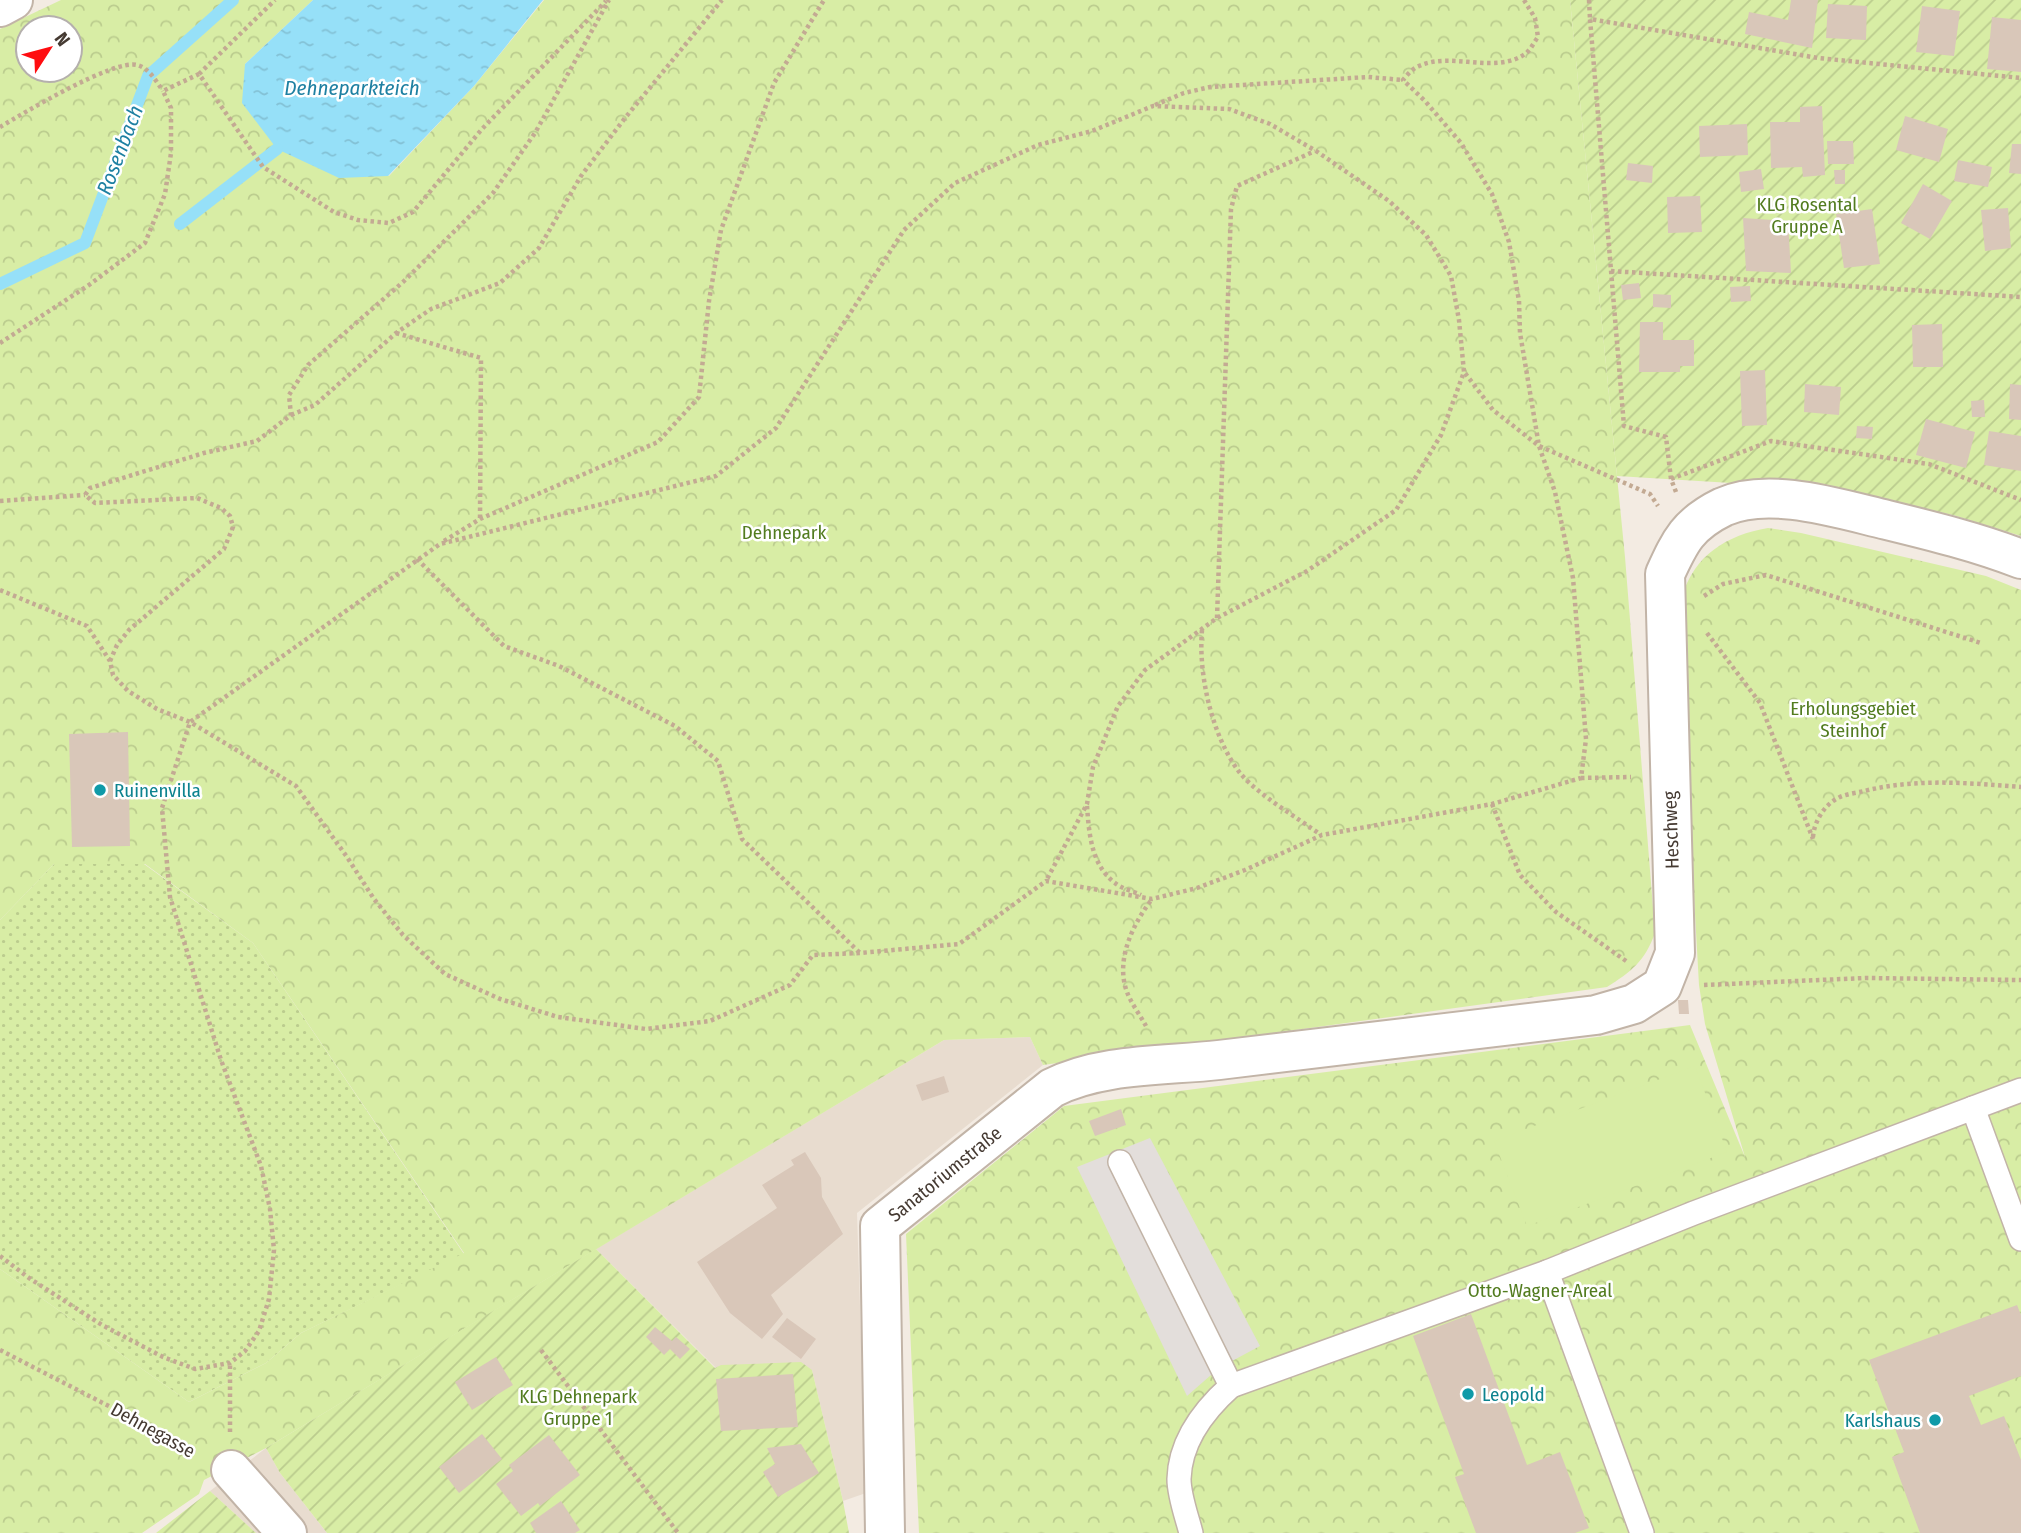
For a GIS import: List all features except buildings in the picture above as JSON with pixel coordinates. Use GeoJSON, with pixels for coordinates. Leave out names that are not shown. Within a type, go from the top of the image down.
{"type":"FeatureCollection","features":[{"type":"Feature","properties":{"kind":"street"},"geometry":{"type":"LineString","coordinates":[[0,7],[13,0]]}},
{"type":"Feature","properties":{"kind":"street"},"geometry":{"type":"LineString","coordinates":[[1686,534],[1726,506],[1745,501],[1796,501],[1934,532],[2021,559]]}},
{"type":"Feature","properties":{"kind":"street","name":"Heschweg"},"geometry":{"type":"LineString","coordinates":[[1662,986],[1675,953],[1665,574],[1686,534]]}},
{"type":"Feature","properties":{"kind":"street"},"geometry":{"type":"LineString","coordinates":[[1176,1065],[1596,1016],[1634,1004],[1662,986]]}},
{"type":"Feature","properties":{"kind":"street","name":"Sanatoriumstraße"},"geometry":{"type":"LineString","coordinates":[[885,1533],[880,1226],[1052,1088],[1072,1077],[1099,1071],[1176,1065]]}},
{"type":"Feature","properties":{"kind":"street"},"geometry":{"type":"LineString","coordinates":[[230,1470],[287,1533]]}},
{"type":"Feature","properties":{"kind":"lane"},"geometry":{"type":"LineString","coordinates":[[1191,1533],[1179,1482],[1183,1449],[1213,1402],[1231,1386],[1547,1272],[1694,1213],[2021,1090]]}},
{"type":"Feature","properties":{"kind":"lane"},"geometry":{"type":"LineString","coordinates":[[1973,1108],[2021,1239]]}},
{"type":"Feature","properties":{"kind":"lane"},"geometry":{"type":"LineString","coordinates":[[1120,1162],[1231,1386]]}},
{"type":"Feature","properties":{"kind":"lane"},"geometry":{"type":"LineString","coordinates":[[1547,1272],[1642,1533]]}},
{"type":"Feature","properties":{"kind":"path"},"geometry":{"type":"LineString","coordinates":[[163,91],[199,74],[275,0]]}},
{"type":"Feature","properties":{"kind":"path"},"geometry":{"type":"LineString","coordinates":[[199,74],[263,167],[334,212],[358,220],[389,223],[413,212],[482,129],[608,0]]}},
{"type":"Feature","properties":{"kind":"path"},"geometry":{"type":"LineString","coordinates":[[291,415],[289,395],[308,365],[403,282],[494,193],[535,133],[608,0]]}},
{"type":"Feature","properties":{"kind":"path"},"geometry":{"type":"LineString","coordinates":[[85,495],[90,488],[106,483],[204,453],[257,442],[291,415],[314,405],[396,333],[431,309],[500,283],[538,248],[581,176],[722,0]]}},
{"type":"Feature","properties":{"kind":"path"},"geometry":{"type":"LineString","coordinates":[[0,1256],[102,1325],[163,1357],[195,1369],[230,1363],[245,1351],[259,1331],[269,1299],[274,1250],[270,1209],[261,1166],[221,1060],[170,897],[162,808],[190,722],[417,558],[480,519],[658,442],[699,397],[709,301],[721,230],[774,83],[824,0]]}},
{"type":"Feature","properties":{"kind":"path"},"geometry":{"type":"LineString","coordinates":[[1403,80],[1417,66],[1446,59],[1481,64],[1502,62],[1525,54],[1538,37],[1535,18],[1524,0]]}},
{"type":"Feature","properties":{"kind":"path"},"geometry":{"type":"LineString","coordinates":[[1589,0],[1624,426],[1666,437],[1671,479],[1686,534]]}},
{"type":"Feature","properties":{"kind":"path"},"geometry":{"type":"LineString","coordinates":[[1590,19],[1818,58],[2021,78]]}},
{"type":"Feature","properties":{"kind":"path"},"geometry":{"type":"LineString","coordinates":[[0,127],[89,78],[134,64],[146,69],[163,91],[171,108],[171,153],[165,194],[145,243],[89,285],[0,343]]}},
{"type":"Feature","properties":{"kind":"path"},"geometry":{"type":"LineString","coordinates":[[440,544],[716,476],[776,428],[904,230],[956,183],[1038,145],[1092,131],[1184,93],[1210,87],[1368,77],[1403,80],[1461,143],[1492,194],[1509,242],[1519,301],[1520,333],[1539,446],[1555,492],[1573,578],[1586,740],[1581,778]]}},
{"type":"Feature","properties":{"kind":"path"},"geometry":{"type":"LineString","coordinates":[[1152,899],[1115,884],[1097,861],[1089,833],[1087,804],[1093,766],[1118,706],[1145,670],[1217,618],[1307,571],[1396,510],[1441,435],[1464,372],[1451,276],[1426,235],[1389,201],[1316,150],[1270,124],[1228,109],[1153,106]]}},
{"type":"Feature","properties":{"kind":"path"},"geometry":{"type":"LineString","coordinates":[[1217,618],[1231,209],[1237,186],[1316,150]]}},
{"type":"Feature","properties":{"kind":"path"},"geometry":{"type":"LineString","coordinates":[[1611,271],[2021,297]]}},
{"type":"Feature","properties":{"kind":"path"},"geometry":{"type":"LineString","coordinates":[[396,333],[481,358],[480,519]]}},
{"type":"Feature","properties":{"kind":"path"},"geometry":{"type":"LineString","coordinates":[[1464,372],[1493,410],[1539,446],[1650,494],[1686,534]]}},
{"type":"Feature","properties":{"kind":"path"},"geometry":{"type":"LineString","coordinates":[[1671,479],[1771,441],[1929,464],[2021,500]]}},
{"type":"Feature","properties":{"kind":"path"},"geometry":{"type":"LineString","coordinates":[[0,501],[85,495],[94,503],[197,498],[221,508],[230,516],[233,527],[224,549],[129,630],[117,645],[110,662]]}},
{"type":"Feature","properties":{"kind":"path"},"geometry":{"type":"LineString","coordinates":[[417,558],[504,646],[559,666],[675,726],[718,761],[742,839],[860,953]]}},
{"type":"Feature","properties":{"kind":"path"},"geometry":{"type":"LineString","coordinates":[[1701,598],[1723,584],[1766,575],[1981,643]]}},
{"type":"Feature","properties":{"kind":"path"},"geometry":{"type":"LineString","coordinates":[[0,590],[86,626],[110,662],[113,675],[128,691],[158,709],[190,722],[296,786],[348,857],[374,900],[403,935],[445,974],[500,999],[558,1017],[646,1029],[710,1021],[790,985],[813,955],[959,944],[1046,881],[1087,804]]}},
{"type":"Feature","properties":{"kind":"path"},"geometry":{"type":"LineString","coordinates":[[1703,627],[1759,703],[1813,839],[1814,827],[1820,814],[1838,798],[1877,788],[1920,782],[2021,787]]}},
{"type":"Feature","properties":{"kind":"path"},"geometry":{"type":"LineString","coordinates":[[1202,629],[1200,652],[1211,713],[1223,747],[1242,775],[1322,835]]}},
{"type":"Feature","properties":{"kind":"path"},"geometry":{"type":"LineString","coordinates":[[1046,881],[1152,899],[1233,875],[1322,835],[1492,804],[1581,778],[1670,776]]}},
{"type":"Feature","properties":{"kind":"path"},"geometry":{"type":"LineString","coordinates":[[1492,804],[1520,874],[1556,912],[1662,986],[1866,978],[2021,980]]}},
{"type":"Feature","properties":{"kind":"path"},"geometry":{"type":"LineString","coordinates":[[1152,899],[1140,914],[1127,943],[1123,966],[1126,991],[1147,1028],[1176,1065]]}},
{"type":"Feature","properties":{"kind":"path","name":"Dehnegasse"},"geometry":{"type":"LineString","coordinates":[[0,1350],[165,1435],[216,1466],[230,1470]]}},
{"type":"Feature","properties":{"kind":"path"},"geometry":{"type":"LineString","coordinates":[[541,1350],[678,1533]]}},
{"type":"Feature","properties":{"kind":"path"},"geometry":{"type":"LineString","coordinates":[[230,1363],[230,1470]]}},
{"type":"Feature","properties":{"kind":"shaded area"},"geometry":{"type":"Polygon","coordinates":[[[1030,1037],[1043,1065],[857,1213],[866,1493],[843,1501],[812,1370],[716,1368],[596,1249],[944,1040],[1030,1037]]]}},
{"type":"Feature","properties":{"kind":"shaded area"},"geometry":{"type":"Polygon","coordinates":[[[1150,1138],[1260,1346],[1219,1368],[1187,1396],[1077,1167],[1150,1138]]]}},
{"type":"Feature","properties":{"kind":"shaded area"},"geometry":{"type":"Polygon","coordinates":[[[266,1448],[280,1473],[327,1533],[256,1533],[210,1491],[266,1448]]]}},
{"type":"Feature","properties":{"kind":"green space","name":"Dehnepark"},"geometry":{"type":"Polygon","coordinates":[[[61,0],[313,0],[245,64],[389,176],[474,86],[544,0],[1570,0],[1625,557],[1655,933],[1642,958],[1630,971],[1607,987],[1043,1065],[1030,1037],[944,1040],[266,1448],[204,1480],[199,1494],[142,1533],[0,1533],[0,1269],[189,1402],[266,1363],[301,1333],[464,1253],[253,943],[145,864],[54,864],[0,920],[0,29],[14,22],[14,84],[84,84],[84,14],[32,14],[61,0]]]}},
{"type":"Feature","properties":{"kind":"green space","name":"KLG Rosental Gruppe A"},"geometry":{"type":"Polygon","coordinates":[[[1570,0],[2021,0],[2021,536],[1953,515],[1829,489],[1617,476],[1570,0]]]}},
{"type":"Feature","properties":{"kind":"green space","name":"Otto-Wagner-Areal"},"geometry":{"type":"Polygon","coordinates":[[[1768,528],[1801,533],[1986,576],[2021,590],[2021,1533],[919,1533],[906,1234],[1064,1106],[1690,1025],[1745,1157],[1705,1024],[1699,985],[1680,615],[1687,582],[1714,549],[1739,536],[1768,528]]]}},
{"type":"Feature","properties":{"kind":"green space"},"geometry":{"type":"Polygon","coordinates":[[[54,864],[144,864],[253,943],[464,1254],[301,1333],[266,1363],[189,1402],[0,1269],[0,920],[54,864]]]}},
{"type":"Feature","properties":{"kind":"green space"},"geometry":{"type":"Polygon","coordinates":[[[1695,1066],[1727,1152],[1527,1226],[1494,1141],[1695,1066]]]}},
{"type":"Feature","properties":{"kind":"green space","name":"KLG Dehnepark Gruppe 1"},"geometry":{"type":"Polygon","coordinates":[[[596,1249],[715,1368],[721,1365],[801,1362],[812,1370],[849,1533],[327,1533],[280,1473],[266,1448],[596,1249]]]}},
{"type":"Feature","properties":{"kind":"green space"},"geometry":{"type":"Polygon","coordinates":[[[210,1491],[256,1533],[156,1533],[210,1491]]]}},
{"type":"Feature","properties":{"kind":"water","name":"Dehneparkteich"},"geometry":{"type":"Polygon","coordinates":[[[313,0],[543,0],[474,86],[388,176],[339,178],[277,149],[242,103],[245,64],[313,0]]]}},
{"type":"Feature","properties":{"kind":"waterway","name":"Rosenbach"},"geometry":{"type":"LineString","coordinates":[[0,284],[85,243],[148,76],[233,0]]}},
{"type":"Feature","properties":{"kind":"waterway"},"geometry":{"type":"LineString","coordinates":[[180,224],[277,149]]}},
{"type":"Feature","properties":{"kind":"place","name":"Ruinenvilla"},"geometry":{"type":"Point","coordinates":[100,790]}},
{"type":"Feature","properties":{"kind":"place","name":"Leopold"},"geometry":{"type":"Point","coordinates":[1468,1394]}},
{"type":"Feature","properties":{"kind":"place","name":"Karlshaus"},"geometry":{"type":"Point","coordinates":[1935,1420]}},
{"type":"Feature","properties":{"kind":"park label","name":"Erholungsgebiet Steinhof"},"geometry":{"type":"Point","coordinates":[1853,719]}}]}
